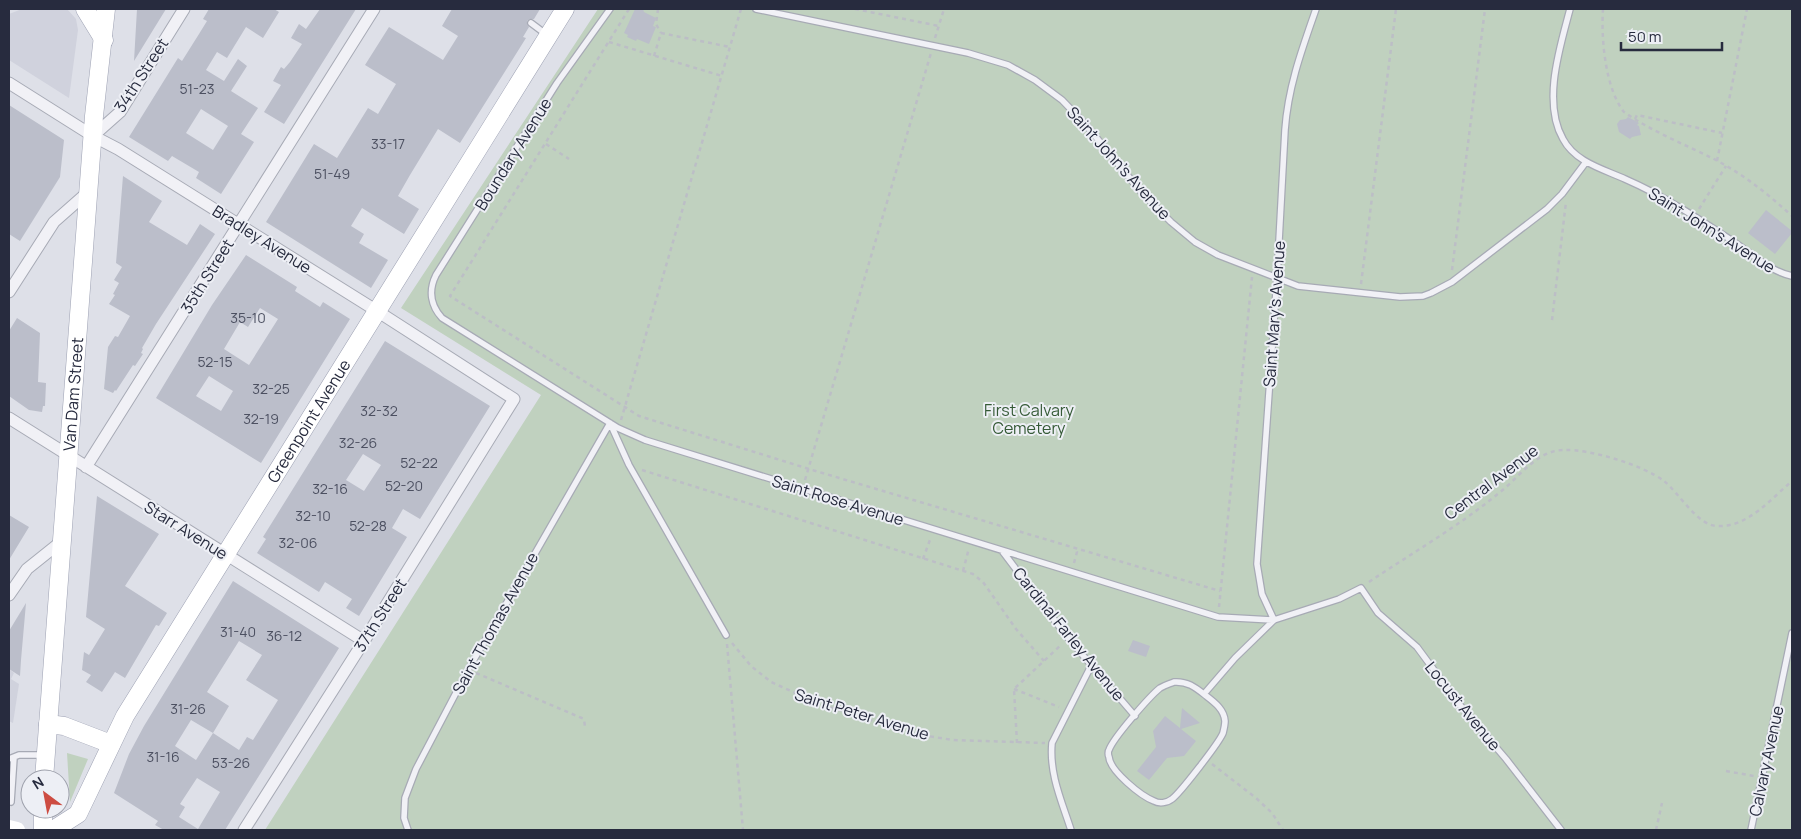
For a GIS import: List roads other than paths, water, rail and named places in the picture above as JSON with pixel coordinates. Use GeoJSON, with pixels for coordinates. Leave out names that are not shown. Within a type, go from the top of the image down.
{"type":"FeatureCollection","features":[{"type":"Feature","properties":{"kind":"main road"},"geometry":{"type":"LineString","coordinates":[[86,9],[104,40]]}},
{"type":"Feature","properties":{"kind":"main road","name":"Van Dam Street"},"geometry":{"type":"LineString","coordinates":[[45,769],[94,116],[106,9]]}},
{"type":"Feature","properties":{"kind":"main road","name":"Greenpoint Avenue"},"geometry":{"type":"LineString","coordinates":[[53,830],[78,814],[125,716],[565,9]]}},
{"type":"Feature","properties":{"kind":"main road"},"geometry":{"type":"LineString","coordinates":[[48,724],[64,726],[110,744]]}},
{"type":"Feature","properties":{"kind":"main road"},"geometry":{"type":"LineString","coordinates":[[9,828],[17,830]]}},
{"type":"Feature","properties":{"kind":"street","name":"34th Street"},"geometry":{"type":"LineString","coordinates":[[93,136],[120,112],[184,9]]}},
{"type":"Feature","properties":{"kind":"street","name":"35th Street"},"geometry":{"type":"LineString","coordinates":[[86,467],[374,9]]}},
{"type":"Feature","properties":{"kind":"street","name":"Bradley Avenue"},"geometry":{"type":"LineString","coordinates":[[9,83],[377,311],[514,399]]}},
{"type":"Feature","properties":{"kind":"street"},"geometry":{"type":"LineString","coordinates":[[9,292],[54,222],[88,192]]}},
{"type":"Feature","properties":{"kind":"street","name":"37th Street"},"geometry":{"type":"LineString","coordinates":[[244,830],[514,399]]}},
{"type":"Feature","properties":{"kind":"street","name":"Starr Avenue"},"geometry":{"type":"LineString","coordinates":[[9,418],[364,641]]}},
{"type":"Feature","properties":{"kind":"street"},"geometry":{"type":"LineString","coordinates":[[9,595],[26,568],[62,541]]}},
{"type":"Feature","properties":{"kind":"lane","name":"Boundary Avenue"},"geometry":{"type":"LineString","coordinates":[[434,305],[431,290],[436,275],[557,83],[610,9]]}},
{"type":"Feature","properties":{"kind":"lane","name":"Saint John's Avenue"},"geometry":{"type":"LineString","coordinates":[[756,9],[933,45],[1008,64],[1041,84],[1062,100],[1142,193],[1195,242],[1218,255],[1298,286],[1416,297],[1431,293],[1452,282],[1538,216],[1562,194],[1586,162],[1646,188],[1694,216],[1770,268],[1792,276]]}},
{"type":"Feature","properties":{"kind":"lane","name":"Saint Mary's Avenue"},"geometry":{"type":"LineString","coordinates":[[1274,620],[1262,594],[1257,564],[1277,278],[1286,110],[1292,81],[1316,9]]}},
{"type":"Feature","properties":{"kind":"lane"},"geometry":{"type":"LineString","coordinates":[[1570,9],[1555,72],[1555,110],[1562,138],[1574,153],[1586,162]]}},
{"type":"Feature","properties":{"kind":"lane"},"geometry":{"type":"LineString","coordinates":[[531,23],[548,36]]}},
{"type":"Feature","properties":{"kind":"lane","name":"Saint Rose Avenue"},"geometry":{"type":"LineString","coordinates":[[434,305],[439,314],[448,322],[618,428],[645,440],[1218,618],[1274,620]]}},
{"type":"Feature","properties":{"kind":"lane"},"geometry":{"type":"LineString","coordinates":[[610,423],[629,465],[726,635]]}},
{"type":"Feature","properties":{"kind":"lane","name":"Saint Thomas Avenue"},"geometry":{"type":"LineString","coordinates":[[408,830],[404,812],[407,791],[416,769],[468,670],[610,423]]}},
{"type":"Feature","properties":{"kind":"lane","name":"Cardinal Farley Avenue"},"geometry":{"type":"LineString","coordinates":[[1003,552],[1068,638],[1135,716]]}},
{"type":"Feature","properties":{"kind":"lane","name":"Locust Avenue"},"geometry":{"type":"LineString","coordinates":[[1274,620],[1339,599],[1361,588],[1378,613],[1416,648],[1561,830]]}},
{"type":"Feature","properties":{"kind":"lane"},"geometry":{"type":"LineString","coordinates":[[1204,694],[1235,658],[1274,620]]}},
{"type":"Feature","properties":{"kind":"lane","name":"Calvary Avenue"},"geometry":{"type":"LineString","coordinates":[[1751,830],[1792,633]]}},
{"type":"Feature","properties":{"kind":"lane"},"geometry":{"type":"LineString","coordinates":[[1071,830],[1053,774],[1052,743],[1091,666]]}},
{"type":"Feature","properties":{"kind":"lane","name":"Cardinal Farley Avenue"},"geometry":{"type":"LineString","coordinates":[[1174,682],[1186,683],[1204,694],[1217,705],[1225,720],[1223,733],[1205,759],[1172,799],[1158,803],[1148,799],[1119,775],[1109,760],[1109,750],[1112,744],[1135,716],[1156,693],[1167,684],[1174,682]]}},
{"type":"Feature","properties":{"kind":"lane"},"geometry":{"type":"LineString","coordinates":[[9,801],[11,802],[12,758],[18,755],[46,756]]}},
{"type":"Feature","properties":{"kind":"park label","name":"First Calvary Cemetery"},"geometry":{"type":"Point","coordinates":[1029,419]}}]}
